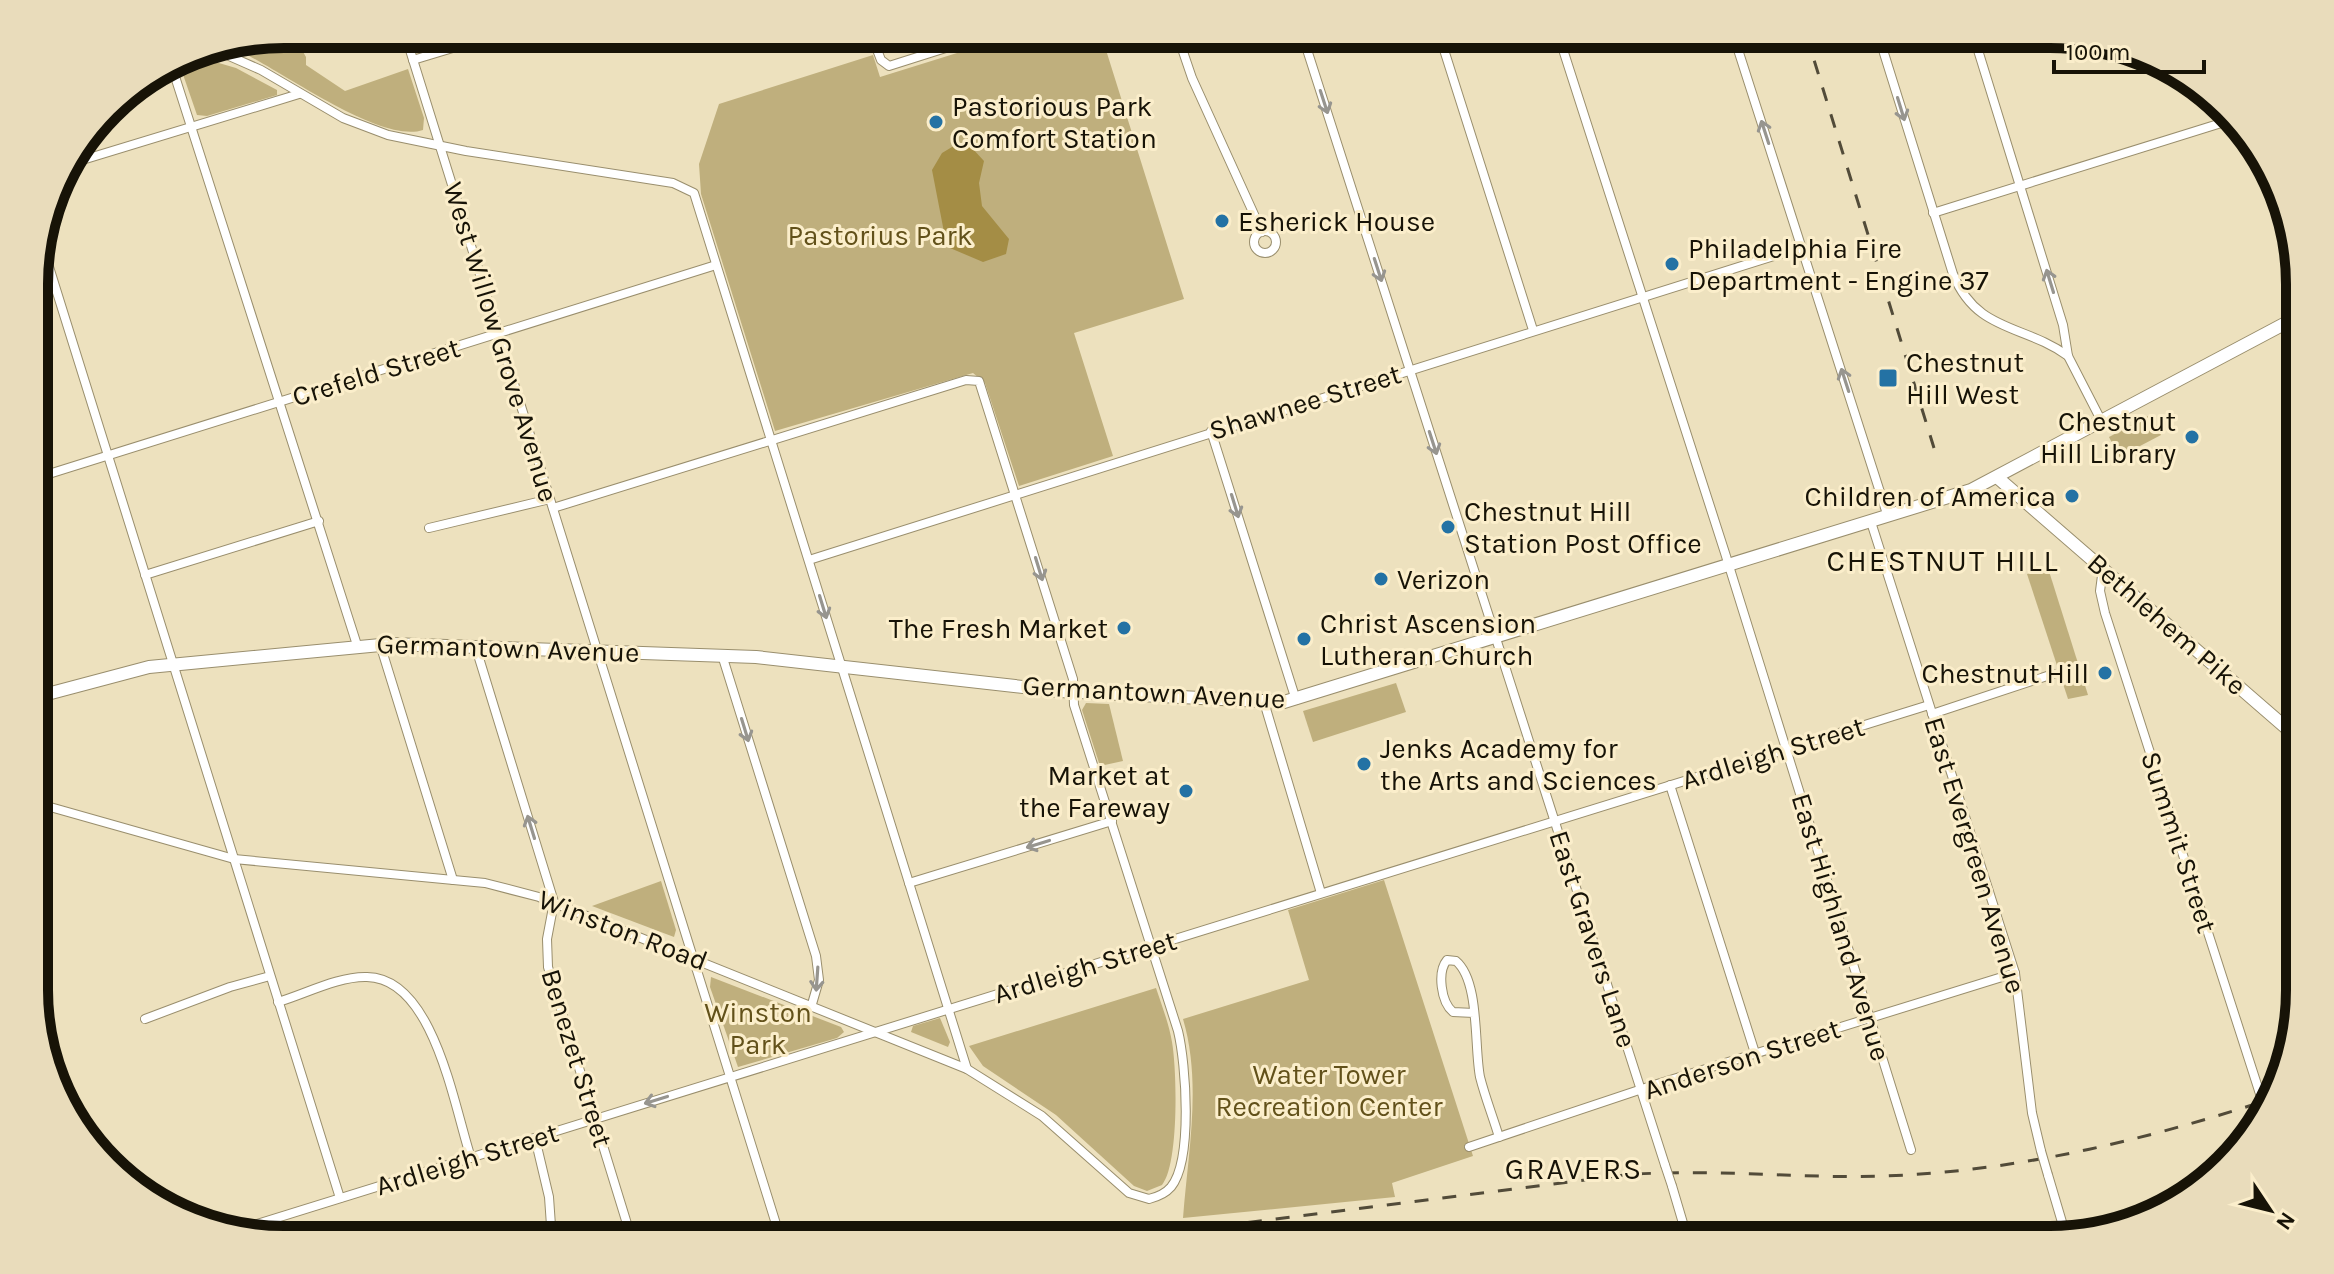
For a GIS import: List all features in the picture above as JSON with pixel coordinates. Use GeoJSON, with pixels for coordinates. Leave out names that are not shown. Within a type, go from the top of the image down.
{"type":"FeatureCollection","features":[{"type":"Feature","properties":{"kind":"main road","name":"Germantown Avenue"},"geometry":{"type":"LineString","coordinates":[[48,694],[137,670],[380,644],[722,655],[1073,692],[1264,702],[1296,700],[1959,495],[1998,478],[2286,323]]}},
{"type":"Feature","properties":{"kind":"main road","name":"Bethlehem Pike"},"geometry":{"type":"LineString","coordinates":[[1998,478],[2286,728]]}},
{"type":"Feature","properties":{"kind":"street"},"geometry":{"type":"LineString","coordinates":[[1182,48],[1192,78],[1262,232]]}},
{"type":"Feature","properties":{"kind":"street","name":"East Gravers Lane"},"geometry":{"type":"LineString","coordinates":[[1307,48],[1684,1225]]}},
{"type":"Feature","properties":{"kind":"street"},"geometry":{"type":"LineString","coordinates":[[1444,48],[1533,330]]}},
{"type":"Feature","properties":{"kind":"street","name":"East Highland Avenue"},"geometry":{"type":"LineString","coordinates":[[1563,48],[1729,566],[1911,1150]]}},
{"type":"Feature","properties":{"kind":"street"},"geometry":{"type":"LineString","coordinates":[[1738,48],[1888,517]]}},
{"type":"Feature","properties":{"kind":"street"},"geometry":{"type":"LineString","coordinates":[[1882,48],[1953,274],[1968,302],[1989,320],[2068,356]]}},
{"type":"Feature","properties":{"kind":"street"},"geometry":{"type":"LineString","coordinates":[[1977,48],[2063,325],[2068,356],[2102,422]]}},
{"type":"Feature","properties":{"kind":"street","name":"West Willow Grove Avenue"},"geometry":{"type":"LineString","coordinates":[[410,49],[777,1226]]}},
{"type":"Feature","properties":{"kind":"street"},"geometry":{"type":"LineString","coordinates":[[413,60],[450,49]]}},
{"type":"Feature","properties":{"kind":"street"},"geometry":{"type":"LineString","coordinates":[[878,49],[886,66],[942,49]]}},
{"type":"Feature","properties":{"kind":"street"},"geometry":{"type":"LineString","coordinates":[[229,55],[371,130],[440,147],[690,189],[772,440],[967,1069]]}},
{"type":"Feature","properties":{"kind":"street"},"geometry":{"type":"LineString","coordinates":[[175,76],[357,645]]}},
{"type":"Feature","properties":{"kind":"street"},"geometry":{"type":"LineString","coordinates":[[84,159],[299,94]]}},
{"type":"Feature","properties":{"kind":"street"},"geometry":{"type":"LineString","coordinates":[[1933,213],[2223,123]]}},
{"type":"Feature","properties":{"kind":"street","name":"Shawnee Street"},"geometry":{"type":"LineString","coordinates":[[809,560],[1802,247]]}},
{"type":"Feature","properties":{"kind":"street","name":"Crefeld Street"},"geometry":{"type":"LineString","coordinates":[[49,474],[716,265]]}},
{"type":"Feature","properties":{"kind":"street"},"geometry":{"type":"LineString","coordinates":[[49,267],[340,1198]]}},
{"type":"Feature","properties":{"kind":"street"},"geometry":{"type":"LineString","coordinates":[[429,528],[552,504],[977,379],[1017,494],[1073,679],[1074,705],[1152,946]]}},
{"type":"Feature","properties":{"kind":"street"},"geometry":{"type":"LineString","coordinates":[[1211,431],[1296,700]]}},
{"type":"Feature","properties":{"kind":"street"},"geometry":{"type":"LineString","coordinates":[[145,575],[319,521]]}},
{"type":"Feature","properties":{"kind":"street","name":"East Evergreen Avenue"},"geometry":{"type":"LineString","coordinates":[[1871,522],[2015,973],[2032,1113],[2063,1225]]}},
{"type":"Feature","properties":{"kind":"street","name":"Summit Street"},"geometry":{"type":"LineString","coordinates":[[2103,568],[2100,591],[2105,613],[2260,1094]]}},
{"type":"Feature","properties":{"kind":"street"},"geometry":{"type":"LineString","coordinates":[[380,644],[453,880]]}},
{"type":"Feature","properties":{"kind":"street","name":"Benezet Street"},"geometry":{"type":"LineString","coordinates":[[475,645],[554,902],[547,939],[548,967],[628,1226]]}},
{"type":"Feature","properties":{"kind":"street"},"geometry":{"type":"LineString","coordinates":[[722,655],[816,956],[819,980],[812,1004]]}},
{"type":"Feature","properties":{"kind":"street","name":"Ardleigh Street"},"geometry":{"type":"LineString","coordinates":[[256,1224],[1786,749],[2053,674]]}},
{"type":"Feature","properties":{"kind":"street"},"geometry":{"type":"LineString","coordinates":[[1264,702],[1321,893]]}},
{"type":"Feature","properties":{"kind":"street"},"geometry":{"type":"LineString","coordinates":[[1670,785],[1755,1053]]}},
{"type":"Feature","properties":{"kind":"street","name":"Winston Road"},"geometry":{"type":"LineString","coordinates":[[48,806],[234,859],[500,886],[554,902],[878,1030],[967,1069],[1042,1116],[1129,1193],[1142,1198],[1156,1197],[1169,1190],[1178,1171],[1184,1086],[1180,1040],[1152,946]]}},
{"type":"Feature","properties":{"kind":"street"},"geometry":{"type":"LineString","coordinates":[[909,883],[1112,821]]}},
{"type":"Feature","properties":{"kind":"street"},"geometry":{"type":"LineString","coordinates":[[1474,1013],[1453,1012],[1447,1007],[1441,974],[1447,960],[1456,961],[1463,968],[1474,1013],[1481,1079],[1499,1137]]}},
{"type":"Feature","properties":{"kind":"street","name":"Anderson Street"},"geometry":{"type":"LineString","coordinates":[[1469,1147],[1755,1053],[2015,973]]}},
{"type":"Feature","properties":{"kind":"street"},"geometry":{"type":"LineString","coordinates":[[145,1019],[230,987],[270,976]]}},
{"type":"Feature","properties":{"kind":"street"},"geometry":{"type":"LineString","coordinates":[[278,1002],[359,977],[381,979],[401,989],[413,1001],[433,1039],[471,1158]]}},
{"type":"Feature","properties":{"kind":"street"},"geometry":{"type":"LineString","coordinates":[[535,1138],[549,1197],[551,1226]]}},
{"type":"Feature","properties":{"kind":"green space"},"geometry":{"type":"Polygon","coordinates":[[[301,49],[306,65],[345,91],[408,69],[424,118],[423,130],[404,131],[380,126],[325,100],[243,52],[301,49]]]}},
{"type":"Feature","properties":{"kind":"green space","name":"Pastorius Park"},"geometry":{"type":"Polygon","coordinates":[[[971,49],[1106,49],[1184,299],[1074,333],[1113,456],[1019,486],[985,383],[973,373],[775,431],[701,194],[699,164],[719,104],[873,55],[880,77],[971,49]]]}},
{"type":"Feature","properties":{"kind":"green space"},"geometry":{"type":"Polygon","coordinates":[[[208,61],[236,68],[277,90],[277,95],[207,116],[197,115],[182,72],[208,61]]]}},
{"type":"Feature","properties":{"kind":"green space"},"geometry":{"type":"Polygon","coordinates":[[[2150,415],[2161,435],[2119,457],[2109,437],[2150,415]]]}},
{"type":"Feature","properties":{"kind":"green space"},"geometry":{"type":"Polygon","coordinates":[[[2048,568],[2088,695],[2068,699],[2027,574],[2048,568]]]}},
{"type":"Feature","properties":{"kind":"green space"},"geometry":{"type":"Polygon","coordinates":[[[1396,683],[1406,712],[1313,742],[1303,711],[1396,683]]]}},
{"type":"Feature","properties":{"kind":"green space"},"geometry":{"type":"Polygon","coordinates":[[[1086,703],[1109,704],[1123,761],[1100,766],[1082,710],[1086,703]]]}},
{"type":"Feature","properties":{"kind":"green space","name":"Water Tower Recreation Center"},"geometry":{"type":"Polygon","coordinates":[[[1384,880],[1473,1156],[1392,1183],[1395,1197],[1183,1218],[1193,1093],[1189,1043],[1183,1019],[1309,980],[1288,910],[1384,880]]]}},
{"type":"Feature","properties":{"kind":"green space","name":"Winston Park"},"geometry":{"type":"Polygon","coordinates":[[[661,881],[676,930],[674,937],[592,906],[661,881]]]}},
{"type":"Feature","properties":{"kind":"green space","name":"Winston Park"},"geometry":{"type":"Polygon","coordinates":[[[711,977],[841,1027],[844,1032],[837,1038],[738,1067],[710,987],[711,977]]]}},
{"type":"Feature","properties":{"kind":"green space","name":"Water Tower Recreation Center"},"geometry":{"type":"Polygon","coordinates":[[[1156,988],[1172,1042],[1175,1116],[1168,1174],[1162,1185],[1147,1191],[1134,1186],[1056,1115],[983,1066],[969,1046],[1156,988]]]}},
{"type":"Feature","properties":{"kind":"green space"},"geometry":{"type":"Polygon","coordinates":[[[940,1018],[950,1042],[948,1047],[911,1032],[913,1026],[940,1018]]]}},
{"type":"Feature","properties":{"kind":"shaded area"},"geometry":{"type":"Polygon","coordinates":[[[957,144],[972,148],[984,161],[979,183],[982,206],[1009,239],[1006,254],[983,262],[950,248],[944,232],[932,170],[942,153],[957,144]]]}},
{"type":"Feature","properties":{"kind":"railway"},"geometry":{"type":"LineString","coordinates":[[1810,48],[1934,448]]}},
{"type":"Feature","properties":{"kind":"railway"},"geometry":{"type":"LineString","coordinates":[[1224,1225],[1624,1175],[1885,1176],[1984,1168],[2129,1140],[2257,1103]]}},
{"type":"Feature","properties":{"kind":"place","name":"Pastorious Park Comfort Station"},"geometry":{"type":"Point","coordinates":[936,122]}},
{"type":"Feature","properties":{"kind":"place","name":"Esherick House"},"geometry":{"type":"Point","coordinates":[1222,221]}},
{"type":"Feature","properties":{"kind":"place","name":"Philadelphia Fire Department - Engine 37"},"geometry":{"type":"Point","coordinates":[1672,264]}},
{"type":"Feature","properties":{"kind":"place","name":"Chestnut Hill West"},"geometry":{"type":"Point","coordinates":[1888,378]}},
{"type":"Feature","properties":{"kind":"place","name":"Chestnut Hill Library"},"geometry":{"type":"Point","coordinates":[2192,437]}},
{"type":"Feature","properties":{"kind":"place","name":"Children of America"},"geometry":{"type":"Point","coordinates":[2072,496]}},
{"type":"Feature","properties":{"kind":"place","name":"Chestnut Hill Station Post Office"},"geometry":{"type":"Point","coordinates":[1448,527]}},
{"type":"Feature","properties":{"kind":"place","name":"Verizon"},"geometry":{"type":"Point","coordinates":[1381,579]}},
{"type":"Feature","properties":{"kind":"place","name":"The Fresh Market"},"geometry":{"type":"Point","coordinates":[1124,628]}},
{"type":"Feature","properties":{"kind":"place","name":"Christ Ascension Lutheran Church"},"geometry":{"type":"Point","coordinates":[1304,639]}},
{"type":"Feature","properties":{"kind":"place","name":"Chestnut Hill"},"geometry":{"type":"Point","coordinates":[2105,673]}},
{"type":"Feature","properties":{"kind":"place","name":"Jenks Academy for the Arts and Sciences"},"geometry":{"type":"Point","coordinates":[1364,764]}},
{"type":"Feature","properties":{"kind":"place","name":"Market at the Fareway"},"geometry":{"type":"Point","coordinates":[1186,791]}},
{"type":"Feature","properties":{"kind":"district","name":"CHESTNUT HILL"},"geometry":{"type":"Point","coordinates":[1943,561]}},
{"type":"Feature","properties":{"kind":"district","name":"GRAVERS"},"geometry":{"type":"Point","coordinates":[1574,1169]}}]}
